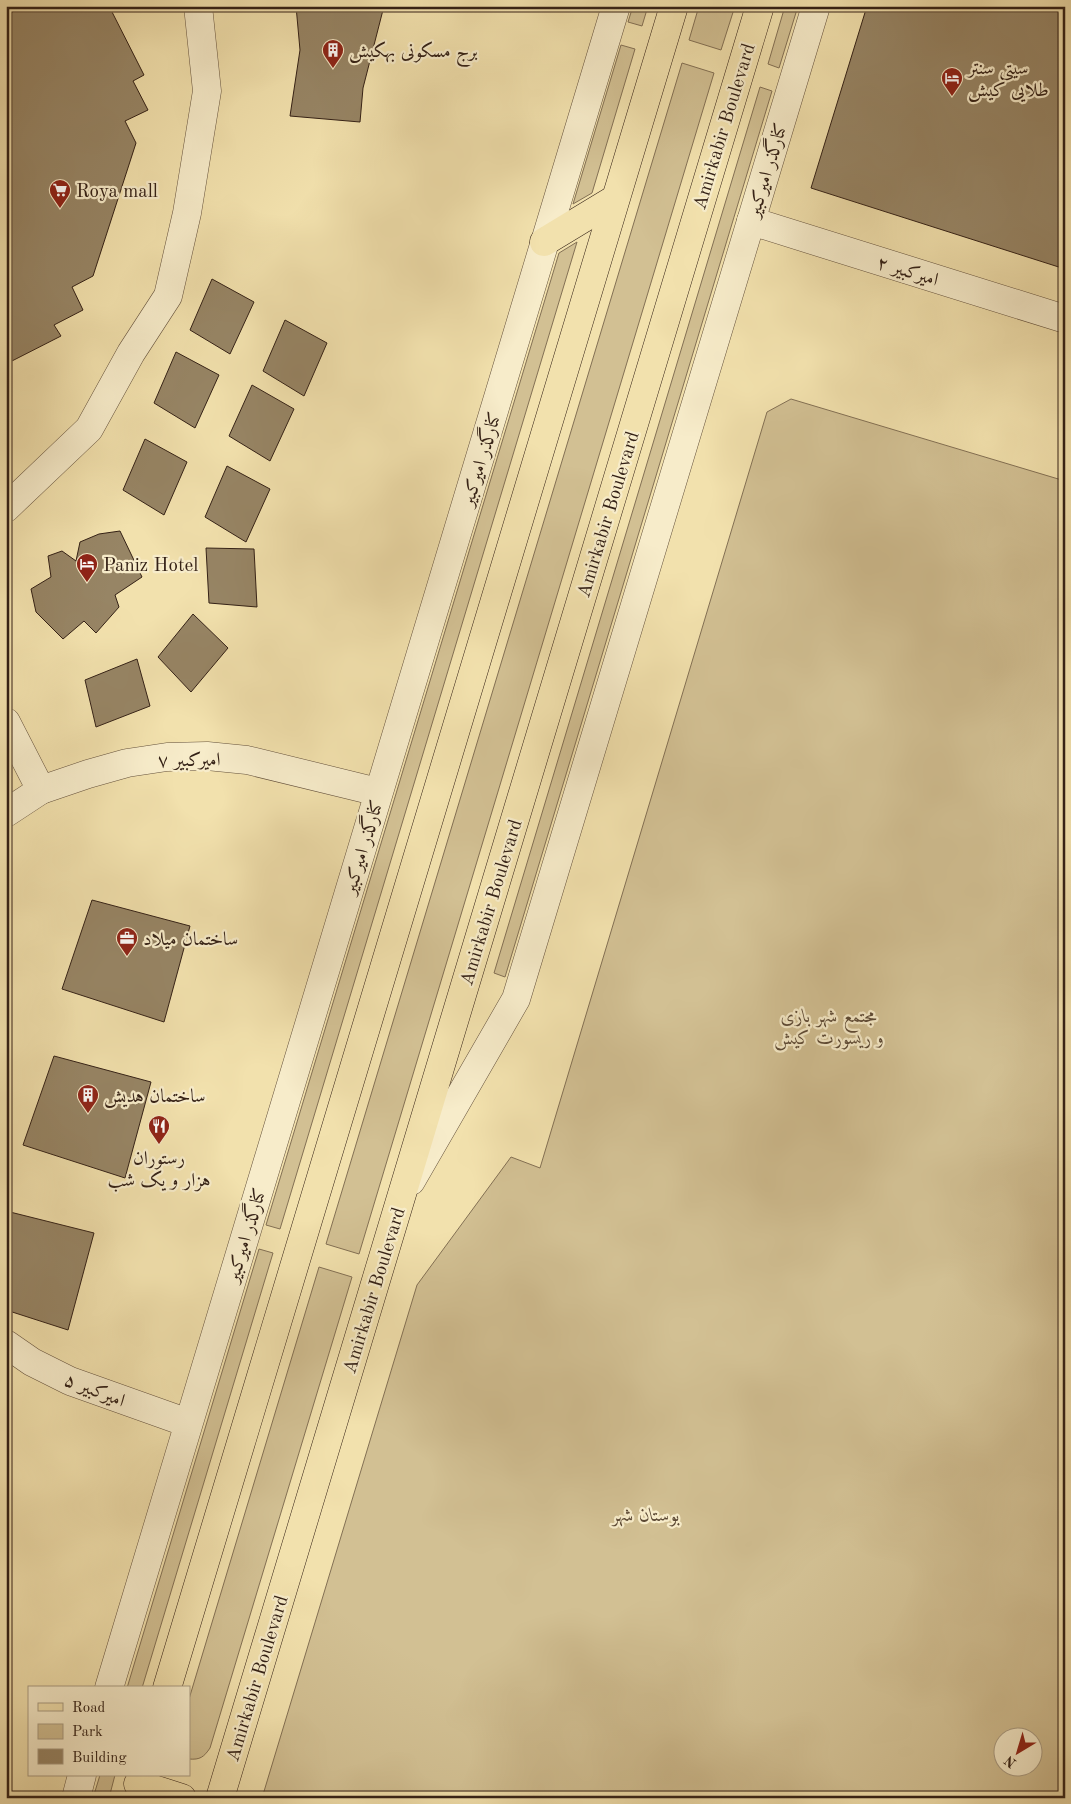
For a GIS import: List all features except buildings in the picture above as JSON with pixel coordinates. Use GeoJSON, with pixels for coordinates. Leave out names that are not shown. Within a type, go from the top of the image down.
{"type":"FeatureCollection","features":[{"type":"Feature","properties":{"kind":"main road"},"geometry":{"type":"LineString","coordinates":[[168,1686],[674,6]]}},
{"type":"Feature","properties":{"kind":"main road","name":"Amirkabir Boulevard"},"geometry":{"type":"LineString","coordinates":[[220,1798],[760,6]]}},
{"type":"Feature","properties":{"kind":"main road"},"geometry":{"type":"LineString","coordinates":[[544,242],[616,199]]}},
{"type":"Feature","properties":{"kind":"main road"},"geometry":{"type":"LineString","coordinates":[[137,1786],[182,1798]]}},
{"type":"Feature","properties":{"kind":"street"},"geometry":{"type":"LineString","coordinates":[[6,508],[89,429],[131,353],[168,296],[186,213],[207,91],[198,6]]}},
{"type":"Feature","properties":{"kind":"street","name":"کنارگذر امیرکبیر"},"geometry":{"type":"LineString","coordinates":[[110,1686],[616,6]]}},
{"type":"Feature","properties":{"kind":"street","name":"کنارگذر امیرکبیر"},"geometry":{"type":"LineString","coordinates":[[399,1202],[516,999],[816,6]]}},
{"type":"Feature","properties":{"kind":"street","name":"امیرکبیر ۲"},"geometry":{"type":"LineString","coordinates":[[751,221],[1065,319]]}},
{"type":"Feature","properties":{"kind":"street"},"geometry":{"type":"LineString","coordinates":[[6,722],[41,790]]}},
{"type":"Feature","properties":{"kind":"street","name":"امیرکبیر ۷"},"geometry":{"type":"LineString","coordinates":[[6,813],[41,790],[127,763],[167,757],[207,756],[263,763],[378,792]]}},
{"type":"Feature","properties":{"kind":"street","name":"امیرکبیر ۵"},"geometry":{"type":"LineString","coordinates":[[6,1344],[32,1362],[70,1381],[188,1424]]}},
{"type":"Feature","properties":{"kind":"street"},"geometry":{"type":"LineString","coordinates":[[76,1798],[82,1776]]}},
{"type":"Feature","properties":{"kind":"green space"},"geometry":{"type":"Polygon","coordinates":[[[633,6],[648,6],[642,26],[628,22],[633,6]]]}},
{"type":"Feature","properties":{"kind":"green space"},"geometry":{"type":"Polygon","coordinates":[[[699,6],[735,6],[721,50],[689,40],[699,6]]]}},
{"type":"Feature","properties":{"kind":"green space"},"geometry":{"type":"Polygon","coordinates":[[[785,6],[798,6],[779,68],[768,64],[785,6]]]}},
{"type":"Feature","properties":{"kind":"green space"},"geometry":{"type":"Polygon","coordinates":[[[621,45],[635,49],[592,193],[573,204],[621,45]]]}},
{"type":"Feature","properties":{"kind":"green space"},"geometry":{"type":"Polygon","coordinates":[[[682,63],[714,73],[359,1254],[326,1244],[682,63]]]}},
{"type":"Feature","properties":{"kind":"green space"},"geometry":{"type":"Polygon","coordinates":[[[760,87],[772,91],[505,977],[494,973],[760,87]]]}},
{"type":"Feature","properties":{"kind":"green space"},"geometry":{"type":"Polygon","coordinates":[[[577,242],[280,1229],[266,1225],[559,253],[577,242]]]}},
{"type":"Feature","properties":{"kind":"green space"},"geometry":{"type":"Polygon","coordinates":[[[791,399],[1065,481],[1065,1798],[262,1798],[417,1285],[511,1157],[540,1168],[767,412],[791,399]]]}},
{"type":"Feature","properties":{"kind":"green space"},"geometry":{"type":"Polygon","coordinates":[[[259,1249],[273,1253],[143,1686],[128,1686],[259,1249]]]}},
{"type":"Feature","properties":{"kind":"green space"},"geometry":{"type":"Polygon","coordinates":[[[319,1267],[352,1277],[210,1748],[206,1754],[196,1759],[190,1759],[190,1696],[319,1267]]]}},
{"type":"Feature","properties":{"kind":"green space"},"geometry":{"type":"Polygon","coordinates":[[[100,1776],[115,1776],[109,1798],[93,1798],[100,1776]]]}},
{"type":"Feature","properties":{"kind":"place","name":"برج مسکونی بهکیش"},"geometry":{"type":"Point","coordinates":[333,69]}},
{"type":"Feature","properties":{"kind":"place","name":"سیتی سنتر طلایی کیش"},"geometry":{"type":"Point","coordinates":[952,97]}},
{"type":"Feature","properties":{"kind":"place","name":"Roya mall"},"geometry":{"type":"Point","coordinates":[60,209]}},
{"type":"Feature","properties":{"kind":"place","name":"Paniz Hotel"},"geometry":{"type":"Point","coordinates":[87,583]}},
{"type":"Feature","properties":{"kind":"place","name":"ساختمان میلاد"},"geometry":{"type":"Point","coordinates":[127,957]}},
{"type":"Feature","properties":{"kind":"place","name":"ساختمان هدیش"},"geometry":{"type":"Point","coordinates":[88,1114]}},
{"type":"Feature","properties":{"kind":"place","name":"رستوران هزار و یک شب"},"geometry":{"type":"Point","coordinates":[159,1145]}},
{"type":"Feature","properties":{"kind":"park label","name":"مجتمع شهر بازی و ریسورت کیش"},"geometry":{"type":"Point","coordinates":[829,1026]}},
{"type":"Feature","properties":{"kind":"park label","name":"بوستان شهر"},"geometry":{"type":"Point","coordinates":[646,1514]}}]}
